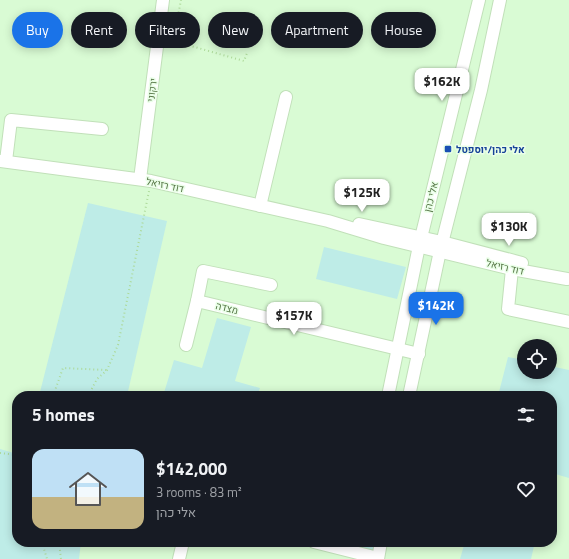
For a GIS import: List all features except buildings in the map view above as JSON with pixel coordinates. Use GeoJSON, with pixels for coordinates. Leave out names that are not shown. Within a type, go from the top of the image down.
{"type":"FeatureCollection","features":[{"type":"Feature","properties":{"kind":"street","name":"ירקוני"},"geometry":{"type":"LineString","coordinates":[[140,179],[163,0]]}},
{"type":"Feature","properties":{"kind":"street","name":"אלי כהן"},"geometry":{"type":"LineString","coordinates":[[389,391],[420,242],[479,0]]}},
{"type":"Feature","properties":{"kind":"street"},"geometry":{"type":"LineString","coordinates":[[411,391],[441,246],[481,90],[500,0]]}},
{"type":"Feature","properties":{"kind":"street"},"geometry":{"type":"LineString","coordinates":[[260,206],[286,97]]}},
{"type":"Feature","properties":{"kind":"street"},"geometry":{"type":"LineString","coordinates":[[3,161],[11,120],[102,129]]}},
{"type":"Feature","properties":{"kind":"street","name":"דוד רזיאל"},"geometry":{"type":"LineString","coordinates":[[3,161],[140,179],[328,221],[392,230],[420,242]]}},
{"type":"Feature","properties":{"kind":"street"},"geometry":{"type":"LineString","coordinates":[[392,230],[404,229],[414,225],[428,210]]}},
{"type":"Feature","properties":{"kind":"street","name":"דוד רזיאל"},"geometry":{"type":"LineString","coordinates":[[328,221],[384,238],[489,253],[568,279]]}},
{"type":"Feature","properties":{"kind":"street","name":"דוד רזיאל"},"geometry":{"type":"LineString","coordinates":[[441,246],[512,269],[568,279]]}},
{"type":"Feature","properties":{"kind":"street"},"geometry":{"type":"LineString","coordinates":[[512,269],[508,309],[569,322]]}},
{"type":"Feature","properties":{"kind":"street"},"geometry":{"type":"LineString","coordinates":[[186,346],[203,271],[271,285]]}},
{"type":"Feature","properties":{"kind":"street","name":"מצדה"},"geometry":{"type":"LineString","coordinates":[[197,301],[418,354]]}},
{"type":"Feature","properties":{"kind":"street"},"geometry":{"type":"LineString","coordinates":[[179,559],[181,547]]}},
{"type":"Feature","properties":{"kind":"street"},"geometry":{"type":"LineString","coordinates":[[336,547],[378,559],[380,547]]}},
{"type":"Feature","properties":{"kind":"path"},"geometry":{"type":"LineString","coordinates":[[179,12],[182,1]]}},
{"type":"Feature","properties":{"kind":"path"},"geometry":{"type":"LineString","coordinates":[[198,48],[244,61],[247,53]]}},
{"type":"Feature","properties":{"kind":"path"},"geometry":{"type":"LineString","coordinates":[[91,391],[97,379],[106,370],[118,345],[146,213]]}},
{"type":"Feature","properties":{"kind":"path"},"geometry":{"type":"LineString","coordinates":[[55,391],[64,368],[106,370]]}},
{"type":"Feature","properties":{"kind":"path"},"geometry":{"type":"LineString","coordinates":[[0,453],[12,454]]}},
{"type":"Feature","properties":{"kind":"path"},"geometry":{"type":"LineString","coordinates":[[44,547],[48,559]]}},
{"type":"Feature","properties":{"kind":"path"},"geometry":{"type":"LineString","coordinates":[[60,547],[61,559]]}},
{"type":"Feature","properties":{"kind":"shaded area"},"geometry":{"type":"Polygon","coordinates":[[[0,0],[569,0],[569,559],[0,559],[0,0]]]}},
{"type":"Feature","properties":{"kind":"shaded area"},"geometry":{"type":"Polygon","coordinates":[[[88,203],[167,221],[128,391],[40,391],[88,203]]]}},
{"type":"Feature","properties":{"kind":"shaded area"},"geometry":{"type":"Polygon","coordinates":[[[324,247],[406,267],[397,299],[316,279],[324,247]]]}},
{"type":"Feature","properties":{"kind":"shaded area"},"geometry":{"type":"Polygon","coordinates":[[[217,318],[251,327],[235,381],[260,388],[259,391],[165,391],[174,360],[202,368],[217,318]]]}},
{"type":"Feature","properties":{"kind":"shaded area"},"geometry":{"type":"Polygon","coordinates":[[[508,357],[517,359],[517,379],[557,379],[557,367],[569,370],[569,478],[557,474],[557,391],[499,391],[508,357]]]}},
{"type":"Feature","properties":{"kind":"shaded area"},"geometry":{"type":"Polygon","coordinates":[[[0,449],[12,453],[12,547],[80,547],[79,559],[0,559],[0,449]]]}},
{"type":"Feature","properties":{"kind":"shaded area"},"geometry":{"type":"Polygon","coordinates":[[[355,547],[380,547],[378,559],[352,559],[355,547]]]}},
{"type":"Feature","properties":{"kind":"shaded area"},"geometry":{"type":"Polygon","coordinates":[[[464,547],[534,547],[531,559],[460,559],[464,547]]]}},
{"type":"Feature","properties":{"kind":"place","name":"אלי כהן/יוספטל"},"geometry":{"type":"Point","coordinates":[448,149]}}]}
